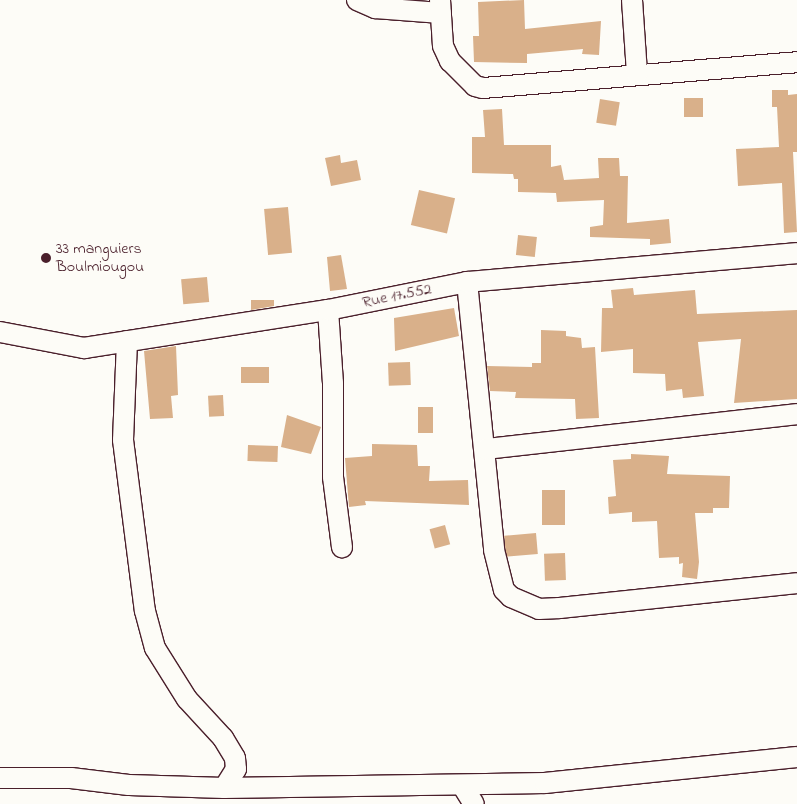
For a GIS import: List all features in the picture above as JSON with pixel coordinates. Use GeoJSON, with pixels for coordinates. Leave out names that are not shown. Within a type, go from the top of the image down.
{"type":"FeatureCollection","features":[{"type":"Feature","properties":{"kind":"street"},"geometry":{"type":"LineString","coordinates":[[357,0],[375,8],[441,6],[444,46],[450,61],[475,86],[483,88],[797,62]]}},
{"type":"Feature","properties":{"kind":"street"},"geometry":{"type":"LineString","coordinates":[[632,0],[637,74]]}},
{"type":"Feature","properties":{"kind":"street","name":"Rue 17.552"},"geometry":{"type":"LineString","coordinates":[[0,332],[84,348],[328,310],[467,282],[797,253]]}},
{"type":"Feature","properties":{"kind":"street"},"geometry":{"type":"LineString","coordinates":[[467,282],[486,449],[494,550],[504,590],[521,604],[539,609],[797,583]]}},
{"type":"Feature","properties":{"kind":"street"},"geometry":{"type":"LineString","coordinates":[[328,310],[333,383],[333,477],[342,547]]}},
{"type":"Feature","properties":{"kind":"street"},"geometry":{"type":"LineString","coordinates":[[127,341],[123,440],[145,611],[155,648],[187,698],[223,738],[235,758],[236,769],[224,788]]}},
{"type":"Feature","properties":{"kind":"street"},"geometry":{"type":"LineString","coordinates":[[486,449],[797,414]]}},
{"type":"Feature","properties":{"kind":"street"},"geometry":{"type":"LineString","coordinates":[[0,778],[71,778],[129,785],[224,788],[545,784],[797,757]]}},
{"type":"Feature","properties":{"kind":"street"},"geometry":{"type":"LineString","coordinates":[[462,785],[474,804]]}},
{"type":"Feature","properties":{"kind":"building"},"geometry":{"type":"Polygon","coordinates":[[[524,0],[525,29],[601,21],[599,55],[582,54],[583,49],[527,54],[527,63],[474,62],[473,36],[479,36],[478,2],[524,0]]]}},
{"type":"Feature","properties":{"kind":"building"},"geometry":{"type":"Polygon","coordinates":[[[772,90],[788,90],[788,95],[797,94],[797,152],[793,152],[797,232],[784,233],[782,183],[738,186],[736,149],[779,147],[777,107],[772,107],[772,90]]]}},
{"type":"Feature","properties":{"kind":"building"},"geometry":{"type":"Polygon","coordinates":[[[684,98],[703,98],[703,117],[684,117],[684,98]]]}},
{"type":"Feature","properties":{"kind":"building"},"geometry":{"type":"Polygon","coordinates":[[[600,99],[620,102],[616,126],[596,123],[600,99]]]}},
{"type":"Feature","properties":{"kind":"building"},"geometry":{"type":"Polygon","coordinates":[[[502,109],[504,145],[551,145],[551,167],[561,165],[564,180],[599,178],[598,158],[619,158],[620,176],[628,176],[627,223],[669,219],[671,243],[650,245],[650,239],[590,237],[590,227],[603,225],[604,200],[557,202],[556,193],[518,192],[518,179],[514,179],[513,174],[472,173],[472,137],[485,137],[483,110],[502,109]]]}},
{"type":"Feature","properties":{"kind":"building"},"geometry":{"type":"Polygon","coordinates":[[[340,155],[341,163],[357,160],[361,180],[331,186],[325,158],[340,155]]]}},
{"type":"Feature","properties":{"kind":"building"},"geometry":{"type":"Polygon","coordinates":[[[419,190],[455,198],[447,233],[411,225],[419,190]]]}},
{"type":"Feature","properties":{"kind":"building"},"geometry":{"type":"Polygon","coordinates":[[[288,207],[292,253],[268,255],[264,209],[288,207]]]}},
{"type":"Feature","properties":{"kind":"building"},"geometry":{"type":"Polygon","coordinates":[[[518,235],[537,237],[535,257],[516,255],[518,235]]]}},
{"type":"Feature","properties":{"kind":"building"},"geometry":{"type":"Polygon","coordinates":[[[341,255],[347,289],[330,291],[327,257],[341,255]]]}},
{"type":"Feature","properties":{"kind":"building"},"geometry":{"type":"Polygon","coordinates":[[[207,277],[209,302],[183,304],[181,279],[207,277]]]}},
{"type":"Feature","properties":{"kind":"building"},"geometry":{"type":"Polygon","coordinates":[[[633,288],[634,295],[695,290],[697,314],[797,310],[797,399],[734,403],[741,339],[698,342],[704,396],[683,398],[682,389],[666,391],[665,374],[633,373],[633,349],[601,352],[602,308],[613,308],[611,290],[633,288]]]}},
{"type":"Feature","properties":{"kind":"building"},"geometry":{"type":"Polygon","coordinates":[[[251,300],[274,300],[274,306],[251,310],[251,300]]]}},
{"type":"Feature","properties":{"kind":"building"},"geometry":{"type":"Polygon","coordinates":[[[454,308],[459,336],[395,351],[394,318],[454,308]]]}},
{"type":"Feature","properties":{"kind":"building"},"geometry":{"type":"Polygon","coordinates":[[[541,330],[566,331],[566,336],[581,338],[582,348],[595,347],[599,418],[576,419],[575,399],[515,398],[516,392],[490,391],[487,366],[532,367],[532,363],[541,363],[541,330]]]}},
{"type":"Feature","properties":{"kind":"building"},"geometry":{"type":"Polygon","coordinates":[[[176,346],[178,395],[171,396],[173,418],[150,419],[144,351],[176,346]]]}},
{"type":"Feature","properties":{"kind":"building"},"geometry":{"type":"Polygon","coordinates":[[[410,362],[411,385],[389,386],[388,363],[410,362]]]}},
{"type":"Feature","properties":{"kind":"building"},"geometry":{"type":"Polygon","coordinates":[[[241,367],[269,367],[269,383],[241,383],[241,367]]]}},
{"type":"Feature","properties":{"kind":"building"},"geometry":{"type":"Polygon","coordinates":[[[223,395],[224,416],[209,417],[208,396],[223,395]]]}},
{"type":"Feature","properties":{"kind":"building"},"geometry":{"type":"Polygon","coordinates":[[[418,407],[433,407],[433,433],[418,433],[418,407]]]}},
{"type":"Feature","properties":{"kind":"building"},"geometry":{"type":"Polygon","coordinates":[[[287,415],[321,427],[311,454],[281,447],[287,415]]]}},
{"type":"Feature","properties":{"kind":"building"},"geometry":{"type":"Polygon","coordinates":[[[372,444],[417,445],[418,466],[430,466],[429,481],[468,480],[469,505],[365,501],[366,505],[349,507],[345,458],[372,456],[372,444]]]}},
{"type":"Feature","properties":{"kind":"building"},"geometry":{"type":"Polygon","coordinates":[[[248,445],[278,446],[277,462],[247,461],[248,445]]]}},
{"type":"Feature","properties":{"kind":"building"},"geometry":{"type":"Polygon","coordinates":[[[631,454],[669,456],[667,474],[730,476],[729,508],[713,508],[713,513],[695,513],[699,562],[697,579],[682,577],[683,563],[679,564],[679,557],[659,558],[657,521],[632,522],[632,512],[609,514],[608,497],[616,496],[613,460],[631,459],[631,454]]]}},
{"type":"Feature","properties":{"kind":"building"},"geometry":{"type":"Polygon","coordinates":[[[542,490],[565,490],[565,525],[542,525],[542,490]]]}},
{"type":"Feature","properties":{"kind":"building"},"geometry":{"type":"Polygon","coordinates":[[[445,525],[450,544],[435,548],[430,529],[445,525]]]}},
{"type":"Feature","properties":{"kind":"building"},"geometry":{"type":"Polygon","coordinates":[[[536,533],[538,554],[506,557],[504,536],[536,533]]]}},
{"type":"Feature","properties":{"kind":"building"},"geometry":{"type":"Polygon","coordinates":[[[565,553],[566,580],[545,581],[544,554],[565,553]]]}},
{"type":"Feature","properties":{"kind":"place","name":"33 manguiers Boulmiougou"},"geometry":{"type":"Point","coordinates":[46,258]}}]}
